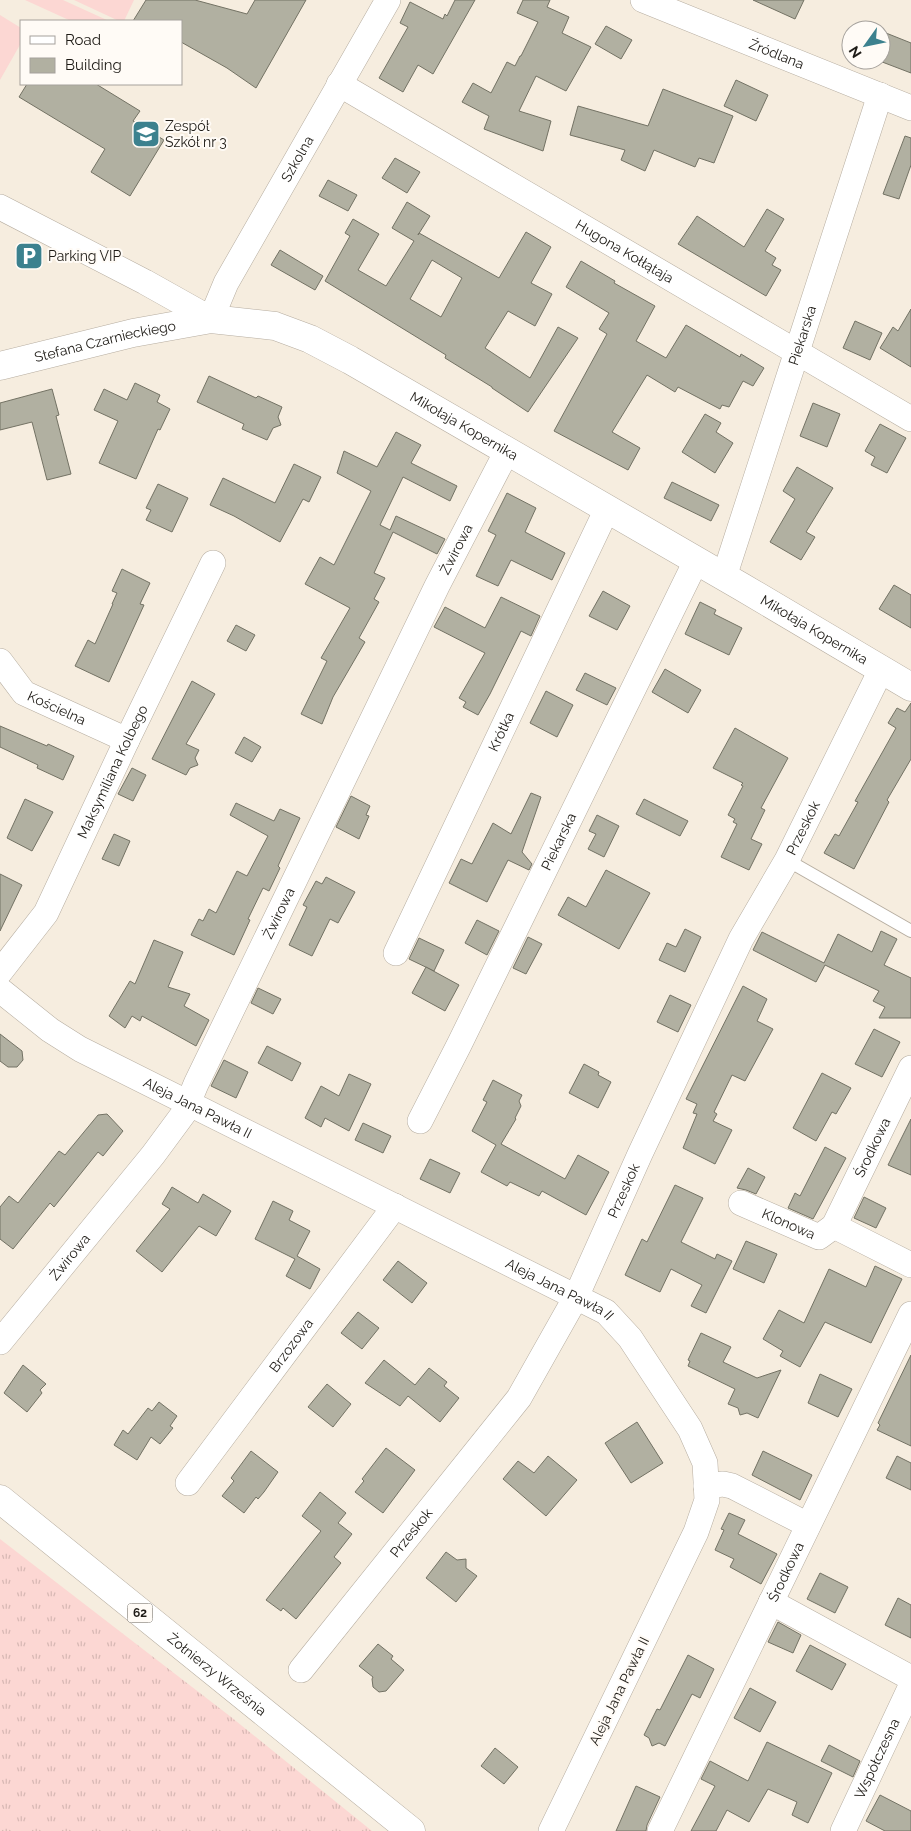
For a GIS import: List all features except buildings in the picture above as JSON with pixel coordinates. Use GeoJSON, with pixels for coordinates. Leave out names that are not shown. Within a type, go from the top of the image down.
{"type":"FeatureCollection","features":[{"type":"Feature","properties":{"kind":"street","name":"Szkolna"},"geometry":{"type":"LineString","coordinates":[[210,319],[226,283],[388,0]]}},
{"type":"Feature","properties":{"kind":"street","name":"Źródlana"},"geometry":{"type":"LineString","coordinates":[[643,0],[911,108]]}},
{"type":"Feature","properties":{"kind":"street","name":"Hugona Kołłątaja"},"geometry":{"type":"LineString","coordinates":[[340,84],[911,419]]}},
{"type":"Feature","properties":{"kind":"street","name":"Piekarska"},"geometry":{"type":"LineString","coordinates":[[724,577],[880,95]]}},
{"type":"Feature","properties":{"kind":"street","name":"Mikołaja Kopernika"},"geometry":{"type":"LineString","coordinates":[[0,207],[146,282],[210,319],[275,326],[310,339],[350,360],[911,687]]}},
{"type":"Feature","properties":{"kind":"street","name":"Stefana Czarnieckiego"},"geometry":{"type":"LineString","coordinates":[[0,366],[133,333],[210,319]]}},
{"type":"Feature","properties":{"kind":"street","name":"Żwirowa"},"geometry":{"type":"LineString","coordinates":[[0,1342],[153,1155],[184,1113],[437,586],[507,451]]}},
{"type":"Feature","properties":{"kind":"street","name":"Krótka"},"geometry":{"type":"LineString","coordinates":[[396,953],[607,510]]}},
{"type":"Feature","properties":{"kind":"street","name":"Piekarska"},"geometry":{"type":"LineString","coordinates":[[420,1121],[696,561]]}},
{"type":"Feature","properties":{"kind":"street","name":"Maksymiliana Kolbego"},"geometry":{"type":"LineString","coordinates":[[0,972],[46,912],[213,563]]}},
{"type":"Feature","properties":{"kind":"street","name":"Kościelna"},"geometry":{"type":"LineString","coordinates":[[0,661],[24,692],[127,740]]}},
{"type":"Feature","properties":{"kind":"street","name":"Przeskok"},"geometry":{"type":"LineString","coordinates":[[301,1670],[519,1398],[576,1296],[741,939],[787,860],[881,670]]}},
{"type":"Feature","properties":{"kind":"street","name":"Aleja Jana Pawła II"},"geometry":{"type":"LineString","coordinates":[[0,990],[50,1030],[80,1049],[576,1296],[606,1312],[630,1338],[690,1430],[705,1463],[707,1500],[696,1532],[551,1831]]}},
{"type":"Feature","properties":{"kind":"street","name":"Środkowa"},"geometry":{"type":"LineString","coordinates":[[834,1226],[911,1068]]}},
{"type":"Feature","properties":{"kind":"street","name":"Klonowa"},"geometry":{"type":"LineString","coordinates":[[741,1203],[819,1237],[834,1226]]}},
{"type":"Feature","properties":{"kind":"street","name":"Brzozowa"},"geometry":{"type":"LineString","coordinates":[[188,1483],[395,1206]]}},
{"type":"Feature","properties":{"kind":"street"},"geometry":{"type":"LineString","coordinates":[[834,1226],[911,1265]]}},
{"type":"Feature","properties":{"kind":"street","name":"Środkowa"},"geometry":{"type":"LineString","coordinates":[[660,1831],[911,1314]]}},
{"type":"Feature","properties":{"kind":"street"},"geometry":{"type":"LineString","coordinates":[[706,1486],[723,1484],[732,1486],[808,1525]]}},
{"type":"Feature","properties":{"kind":"street","name":"Żołnierzy Września"},"geometry":{"type":"LineString","coordinates":[[0,1499],[411,1831]]}},
{"type":"Feature","properties":{"kind":"street"},"geometry":{"type":"LineString","coordinates":[[771,1602],[911,1678]]}},
{"type":"Feature","properties":{"kind":"street","name":"Współczesna"},"geometry":{"type":"LineString","coordinates":[[843,1831],[911,1686]]}},
{"type":"Feature","properties":{"kind":"lane"},"geometry":{"type":"LineString","coordinates":[[787,860],[911,931]]}},
{"type":"Feature","properties":{"kind":"green space"},"geometry":{"type":"Polygon","coordinates":[[[25,0],[63,0],[107,20],[69,20],[25,0]]]}},
{"type":"Feature","properties":{"kind":"green space"},"geometry":{"type":"Polygon","coordinates":[[[74,0],[134,0],[124,20],[117,20],[74,0]]]}},
{"type":"Feature","properties":{"kind":"green space"},"geometry":{"type":"Polygon","coordinates":[[[0,15],[20,27],[20,45],[0,80],[0,15]]]}},
{"type":"Feature","properties":{"kind":"green space"},"geometry":{"type":"Polygon","coordinates":[[[0,1539],[231,1717],[372,1831],[0,1831],[0,1539]]]}},
{"type":"Feature","properties":{"kind":"place","name":"Zespół Szkół nr 3"},"geometry":{"type":"Point","coordinates":[146,134]}},
{"type":"Feature","properties":{"kind":"place","name":"Parking VIP"},"geometry":{"type":"Point","coordinates":[29,256]}}]}
